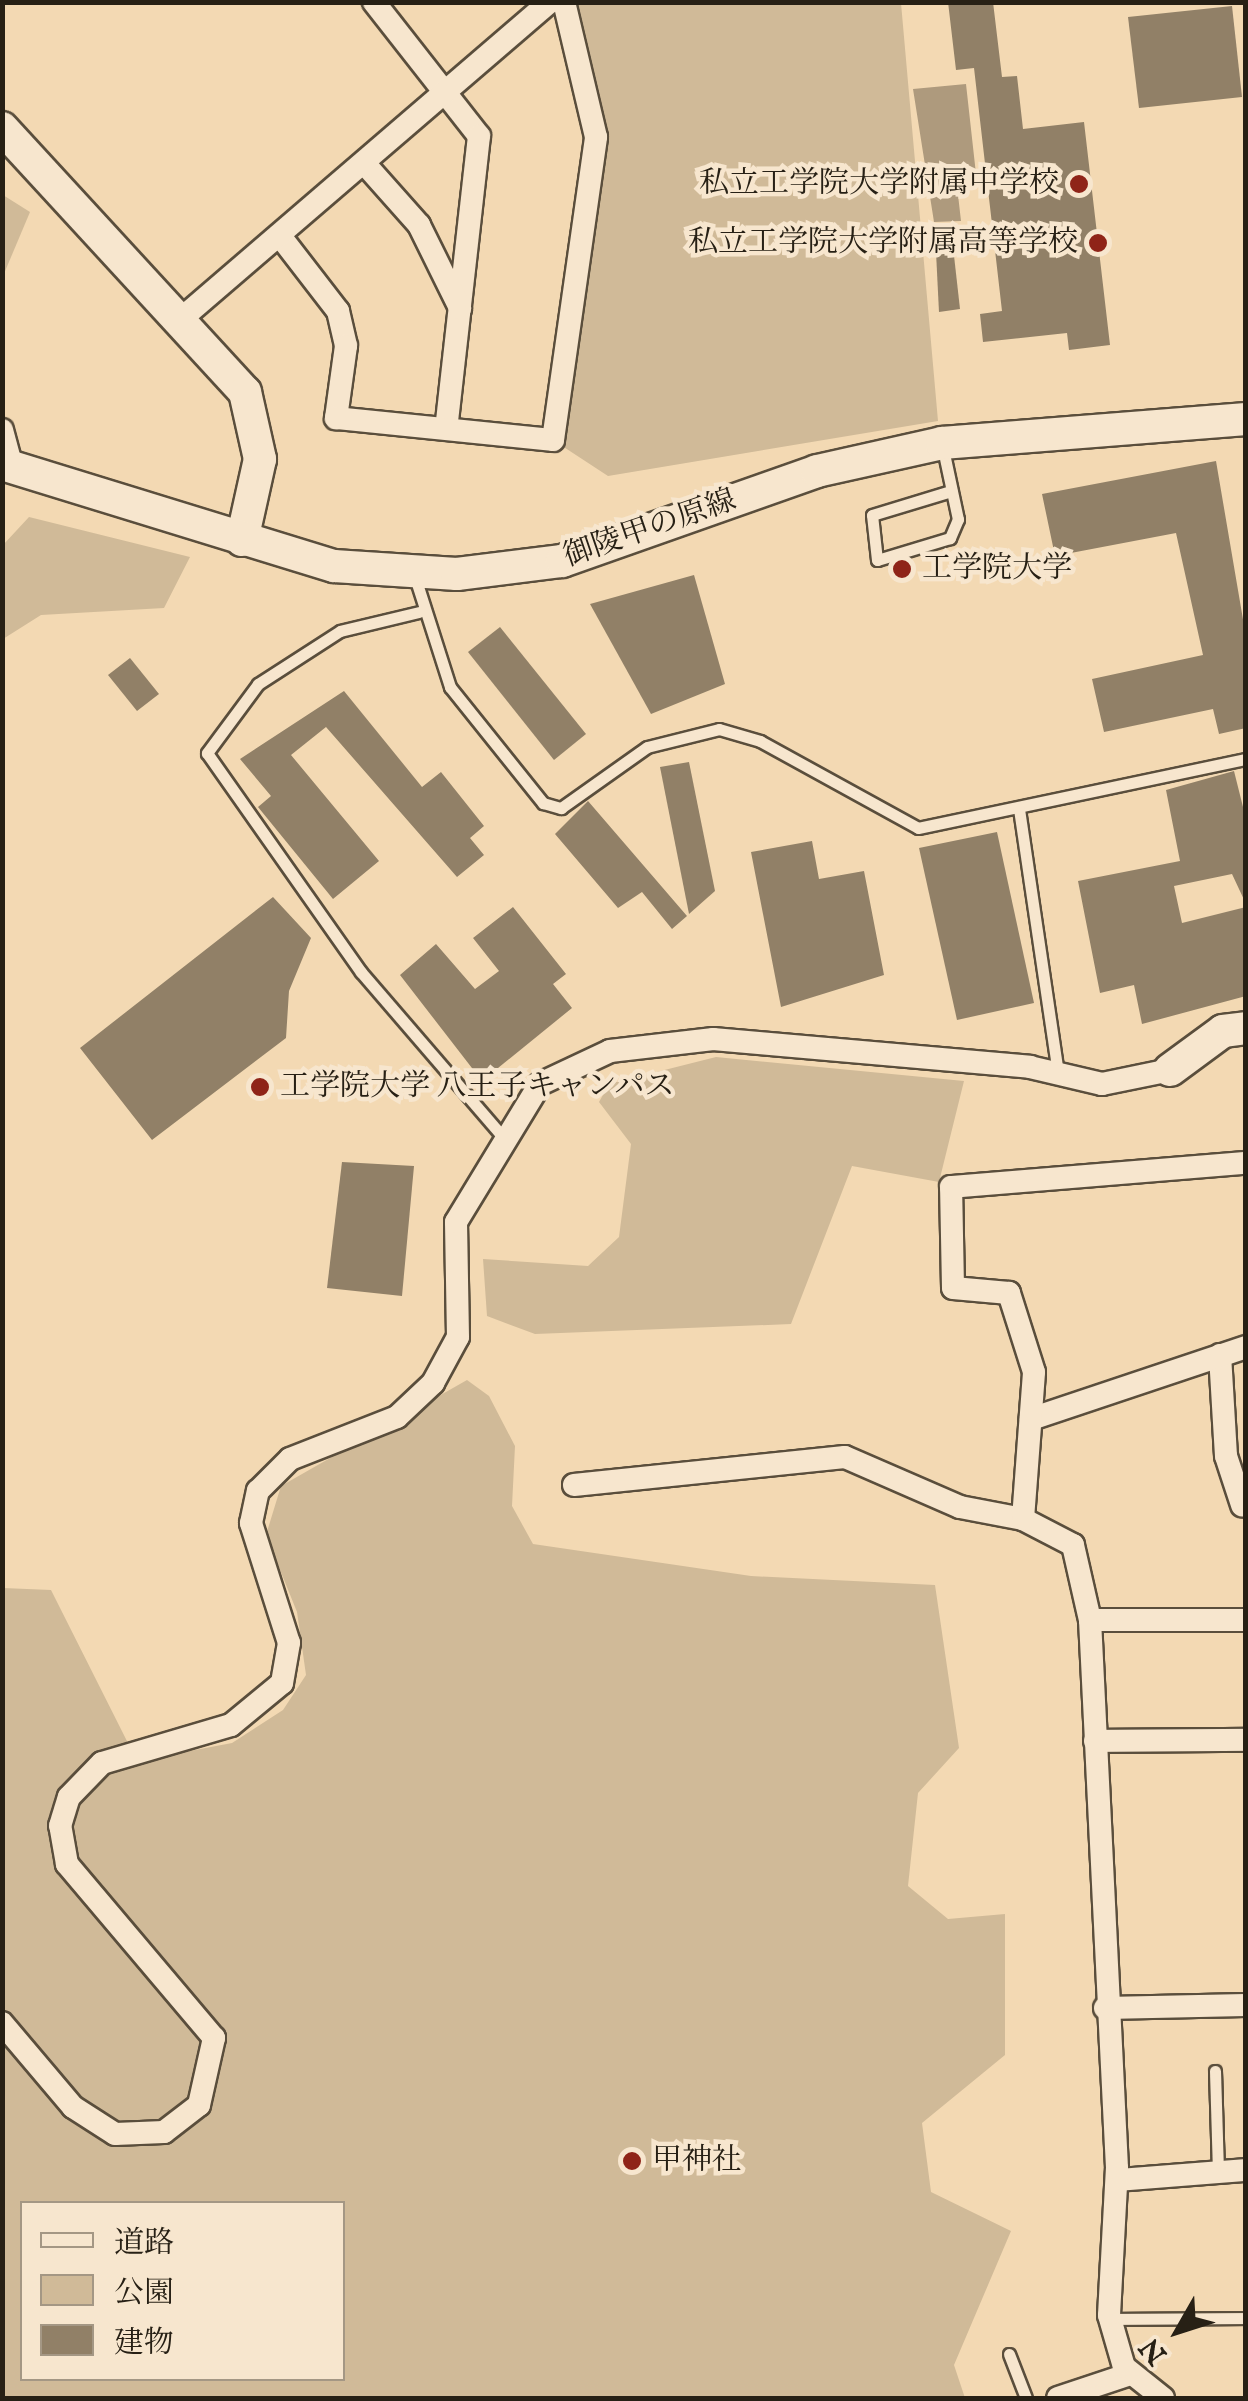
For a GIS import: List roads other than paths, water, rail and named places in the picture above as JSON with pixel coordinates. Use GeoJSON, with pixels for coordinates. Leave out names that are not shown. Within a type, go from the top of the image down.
{"type":"FeatureCollection","features":[{"type":"Feature","properties":{"kind":"street"},"geometry":{"type":"LineString","coordinates":[[181,319],[550,2]]}},
{"type":"Feature","properties":{"kind":"street"},"geometry":{"type":"LineString","coordinates":[[280,236],[338,311],[346,346],[336,418],[559,435],[596,138],[564,2]]}},
{"type":"Feature","properties":{"kind":"street"},"geometry":{"type":"LineString","coordinates":[[389,8],[472,117],[482,154],[446,428]]}},
{"type":"Feature","properties":{"kind":"street"},"geometry":{"type":"LineString","coordinates":[[2,128],[246,392],[259,428],[242,540]]}},
{"type":"Feature","properties":{"kind":"street"},"geometry":{"type":"LineString","coordinates":[[364,162],[419,225],[461,311]]}},
{"type":"Feature","properties":{"kind":"street","name":"御陵甲の原線"},"geometry":{"type":"LineString","coordinates":[[7,466],[334,566],[414,574],[562,561],[818,471],[942,443],[1246,419]]}},
{"type":"Feature","properties":{"kind":"street"},"geometry":{"type":"LineString","coordinates":[[2,430],[7,466]]}},
{"type":"Feature","properties":{"kind":"street"},"geometry":{"type":"LineString","coordinates":[[2,2023],[73,2107],[115,2134],[164,2132],[199,2105],[215,2064],[203,2015],[83,1886],[59,1844],[69,1797],[102,1763],[231,1725],[282,1683],[289,1643],[251,1523],[258,1491],[290,1459],[397,1417],[434,1383],[458,1336],[456,1222],[540,1084],[572,1063],[646,1045],[799,1041],[1130,1084],[1170,1070],[1224,1031],[1246,1028]]}},
{"type":"Feature","properties":{"kind":"street"},"geometry":{"type":"LineString","coordinates":[[1023,1519],[1034,1372],[1009,1294],[952,1288],[951,1187],[1246,1163]]}},
{"type":"Feature","properties":{"kind":"street"},"geometry":{"type":"LineString","coordinates":[[1031,1419],[1246,1346]]}},
{"type":"Feature","properties":{"kind":"street"},"geometry":{"type":"LineString","coordinates":[[1220,1354],[1236,1437],[1242,1504]]}},
{"type":"Feature","properties":{"kind":"street"},"geometry":{"type":"LineString","coordinates":[[574,1484],[845,1457],[960,1507],[1023,1519],[1073,1545],[1090,1620],[1105,2008],[1118,2180],[1110,2319],[1130,2374],[1163,2398]]}},
{"type":"Feature","properties":{"kind":"street"},"geometry":{"type":"LineString","coordinates":[[1090,1620],[1246,1620]]}},
{"type":"Feature","properties":{"kind":"street"},"geometry":{"type":"LineString","coordinates":[[1095,1741],[1246,1740]]}},
{"type":"Feature","properties":{"kind":"street"},"geometry":{"type":"LineString","coordinates":[[1105,2008],[1246,2005]]}},
{"type":"Feature","properties":{"kind":"street"},"geometry":{"type":"LineString","coordinates":[[1118,2180],[1246,2170]]}},
{"type":"Feature","properties":{"kind":"street"},"geometry":{"type":"LineString","coordinates":[[1058,2398],[1130,2374]]}},
{"type":"Feature","properties":{"kind":"lane"},"geometry":{"type":"LineString","coordinates":[[942,443],[952,491],[950,538],[876,560],[872,515],[952,491]]}},
{"type":"Feature","properties":{"kind":"lane"},"geometry":{"type":"LineString","coordinates":[[414,574],[419,612],[450,688],[543,803],[560,808],[647,747],[719,730],[760,742],[918,828],[1246,758]]}},
{"type":"Feature","properties":{"kind":"lane"},"geometry":{"type":"LineString","coordinates":[[419,612],[340,631],[258,684],[206,753],[360,972],[504,1138]]}},
{"type":"Feature","properties":{"kind":"lane"},"geometry":{"type":"LineString","coordinates":[[1019,809],[1058,1072]]}},
{"type":"Feature","properties":{"kind":"lane"},"geometry":{"type":"LineString","coordinates":[[1215,2071],[1218,2175]]}},
{"type":"Feature","properties":{"kind":"lane"},"geometry":{"type":"LineString","coordinates":[[1110,2319],[1246,2318]]}},
{"type":"Feature","properties":{"kind":"lane"},"geometry":{"type":"LineString","coordinates":[[1009,2354],[1026,2398]]}},
{"type":"Feature","properties":{"kind":"place","name":"私立工学院大学附属中学校"},"geometry":{"type":"Point","coordinates":[1079,184]}},
{"type":"Feature","properties":{"kind":"place","name":"私立工学院大学附属高等学校"},"geometry":{"type":"Point","coordinates":[1098,243]}},
{"type":"Feature","properties":{"kind":"place","name":"工学院大学"},"geometry":{"type":"Point","coordinates":[902,569]}},
{"type":"Feature","properties":{"kind":"place","name":"工学院大学 八王子キャンパス"},"geometry":{"type":"Point","coordinates":[260,1087]}},
{"type":"Feature","properties":{"kind":"place","name":"甲神社"},"geometry":{"type":"Point","coordinates":[632,2161]}}]}
